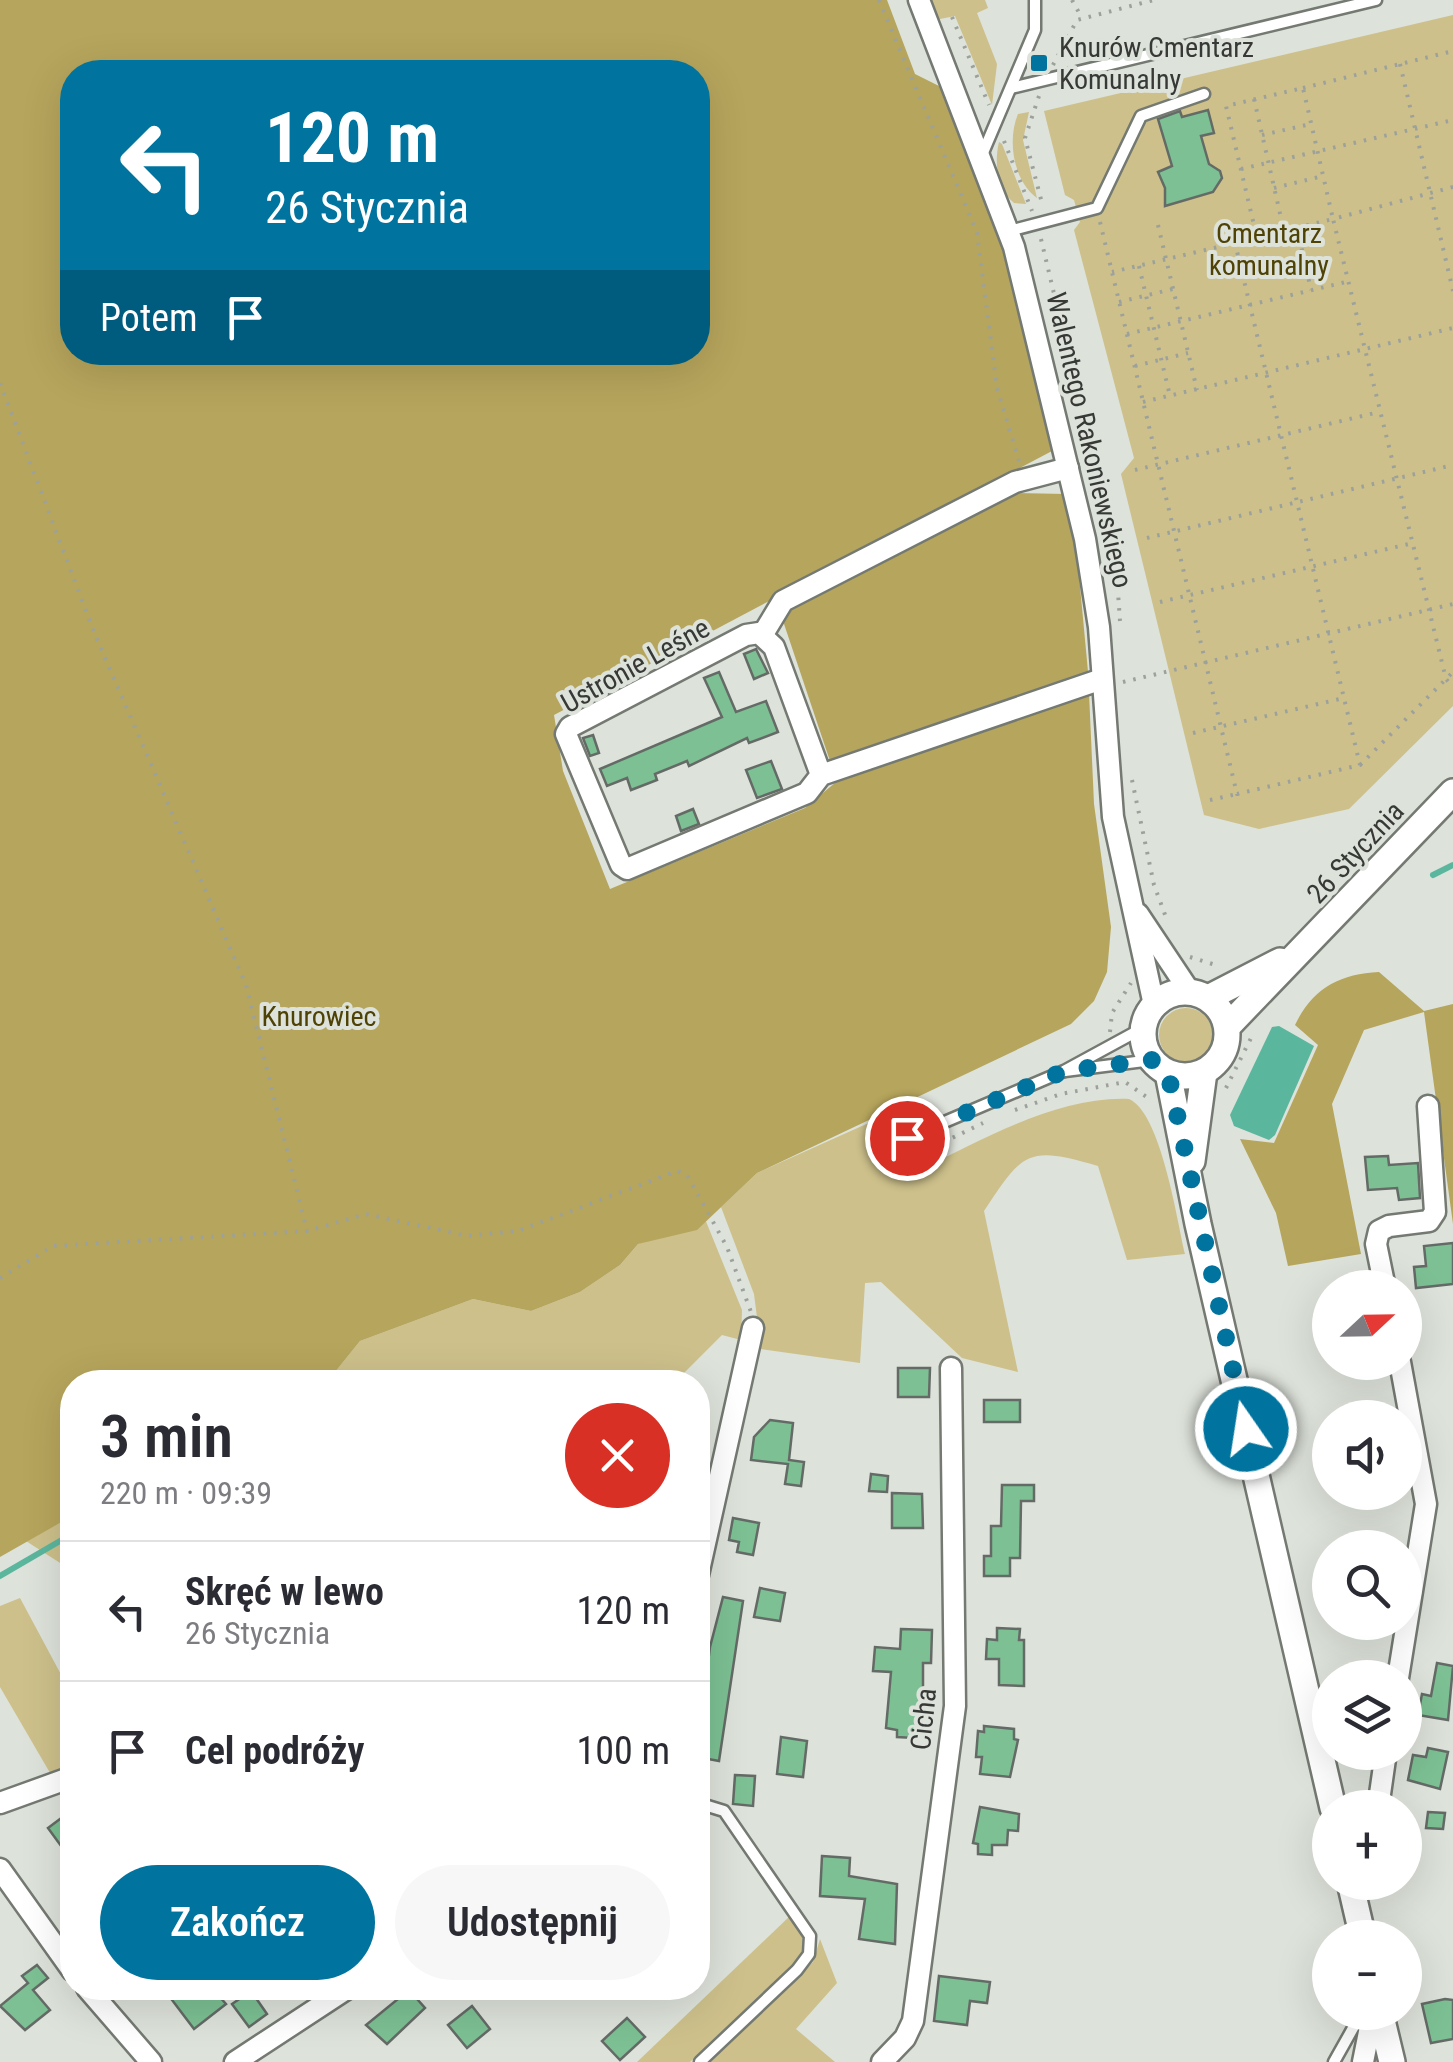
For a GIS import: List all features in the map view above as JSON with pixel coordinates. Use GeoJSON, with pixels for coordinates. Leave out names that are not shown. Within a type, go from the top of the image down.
{"type":"FeatureCollection","features":[{"type":"Feature","properties":{"kind":"street","name":"Walentego Rakoniewskiego"},"geometry":{"type":"LineString","coordinates":[[919,0],[1010,231],[1093,574],[1109,791],[1134,909],[1149,1017]]}},
{"type":"Feature","properties":{"kind":"street"},"geometry":{"type":"LineString","coordinates":[[821,775],[774,647],[763,634],[783,601],[1024,480],[1068,468]]}},
{"type":"Feature","properties":{"kind":"street","name":"Ustronie Leśne"},"geometry":{"type":"LineString","coordinates":[[763,634],[746,634],[570,728],[566,738],[621,865],[627,868],[807,792],[821,775],[1102,679]]}},
{"type":"Feature","properties":{"kind":"street","name":"26 Stycznia"},"geometry":{"type":"LineString","coordinates":[[1227,1027],[1453,792]]}},
{"type":"Feature","properties":{"kind":"street","name":"Walentego Rakoniewskiego"},"geometry":{"type":"LineString","coordinates":[[1134,909],[1199,995]]}},
{"type":"Feature","properties":{"kind":"street","name":"26 Stycznia"},"geometry":{"type":"LineString","coordinates":[[1199,995],[1298,952]]}},
{"type":"Feature","properties":{"kind":"street"},"geometry":{"type":"LineString","coordinates":[[1186,1107],[1204,1072],[1226,1049],[1227,1027],[1221,1010],[1199,995],[1171,994],[1149,1017],[1144,1045],[1186,1107],[1198,1224],[1329,1790]]}},
{"type":"Feature","properties":{"kind":"street"},"geometry":{"type":"LineString","coordinates":[[1160,1067],[1192,1076],[1204,1072]]}},
{"type":"Feature","properties":{"kind":"street"},"geometry":{"type":"LineString","coordinates":[[1381,1270],[1376,1244],[1378,1232],[1434,1218],[1428,1106]]}},
{"type":"Feature","properties":{"kind":"street"},"geometry":{"type":"LineString","coordinates":[[710,1521],[753,1328]]}},
{"type":"Feature","properties":{"kind":"street","name":"Cicha"},"geometry":{"type":"LineString","coordinates":[[882,2062],[905,2038],[913,2021],[955,1706],[951,1368]]}},
{"type":"Feature","properties":{"kind":"street"},"geometry":{"type":"LineString","coordinates":[[1401,1660],[1426,1504],[1403,1380]]}},
{"type":"Feature","properties":{"kind":"street"},"geometry":{"type":"LineString","coordinates":[[0,1803],[60,1781]]}},
{"type":"Feature","properties":{"kind":"street"},"geometry":{"type":"LineString","coordinates":[[0,1869],[60,1953]]}},
{"type":"Feature","properties":{"kind":"street"},"geometry":{"type":"LineString","coordinates":[[97,2000],[151,2062]]}},
{"type":"Feature","properties":{"kind":"street"},"geometry":{"type":"LineString","coordinates":[[235,2062],[326,2000]]}},
{"type":"Feature","properties":{"kind":"street"},"geometry":{"type":"LineString","coordinates":[[1363,2062],[1371,2030]]}},
{"type":"Feature","properties":{"kind":"street"},"geometry":{"type":"LineString","coordinates":[[1382,2030],[1392,2062]]}},
{"type":"Feature","properties":{"kind":"lane"},"geometry":{"type":"LineString","coordinates":[[982,156],[1035,30],[1035,0]]}},
{"type":"Feature","properties":{"kind":"lane"},"geometry":{"type":"LineString","coordinates":[[1011,88],[1376,0]]}},
{"type":"Feature","properties":{"kind":"lane"},"geometry":{"type":"LineString","coordinates":[[1010,231],[1097,208],[1141,116],[1204,94]]}},
{"type":"Feature","properties":{"kind":"lane"},"geometry":{"type":"LineString","coordinates":[[907,1138],[1064,1071],[1149,1017]]}},
{"type":"Feature","properties":{"kind":"lane"},"geometry":{"type":"LineString","coordinates":[[1064,1071],[1160,1067]]}},
{"type":"Feature","properties":{"kind":"lane"},"geometry":{"type":"LineString","coordinates":[[700,2062],[798,1970],[809,1954],[810,1936],[724,1810],[710,1806]]}},
{"type":"Feature","properties":{"kind":"lane"},"geometry":{"type":"LineString","coordinates":[[1334,2062],[1352,2030]]}},
{"type":"Feature","properties":{"kind":"path"},"geometry":{"type":"LineString","coordinates":[[879,0],[976,233],[998,388],[1024,480]]}},
{"type":"Feature","properties":{"kind":"path"},"geometry":{"type":"LineString","coordinates":[[1072,0],[1082,18]]}},
{"type":"Feature","properties":{"kind":"path"},"geometry":{"type":"LineString","coordinates":[[1257,238],[1226,106],[1453,51]]}},
{"type":"Feature","properties":{"kind":"path"},"geometry":{"type":"LineString","coordinates":[[1400,64],[1453,290]]}},
{"type":"Feature","properties":{"kind":"path"},"geometry":{"type":"LineString","coordinates":[[1303,88],[1446,679],[1453,687]]}},
{"type":"Feature","properties":{"kind":"path"},"geometry":{"type":"LineString","coordinates":[[1254,99],[1284,231]]}},
{"type":"Feature","properties":{"kind":"path"},"geometry":{"type":"LineString","coordinates":[[1242,169],[1453,120]]}},
{"type":"Feature","properties":{"kind":"path"},"geometry":{"type":"LineString","coordinates":[[1262,135],[1311,124]]}},
{"type":"Feature","properties":{"kind":"path"},"geometry":{"type":"LineString","coordinates":[[1274,188],[1323,176]]}},
{"type":"Feature","properties":{"kind":"path"},"geometry":{"type":"LineString","coordinates":[[1112,272],[1453,187]]}},
{"type":"Feature","properties":{"kind":"path"},"geometry":{"type":"LineString","coordinates":[[1097,208],[1237,794]]}},
{"type":"Feature","properties":{"kind":"path"},"geometry":{"type":"LineString","coordinates":[[1158,225],[1197,390]]}},
{"type":"Feature","properties":{"kind":"path"},"geometry":{"type":"LineString","coordinates":[[1296,228],[1311,290]]}},
{"type":"Feature","properties":{"kind":"path"},"geometry":{"type":"LineString","coordinates":[[1235,243],[1360,765]]}},
{"type":"Feature","properties":{"kind":"path"},"geometry":{"type":"LineString","coordinates":[[1139,266],[1170,396]]}},
{"type":"Feature","properties":{"kind":"path"},"geometry":{"type":"LineString","coordinates":[[1127,334],[1348,281]]}},
{"type":"Feature","properties":{"kind":"path"},"geometry":{"type":"LineString","coordinates":[[1119,302],[1173,289]]}},
{"type":"Feature","properties":{"kind":"path"},"geometry":{"type":"LineString","coordinates":[[1143,402],[1453,328]]}},
{"type":"Feature","properties":{"kind":"path"},"geometry":{"type":"LineString","coordinates":[[1134,366],[1188,353]]}},
{"type":"Feature","properties":{"kind":"path"},"geometry":{"type":"LineString","coordinates":[[0,383],[94,632],[246,985],[307,1232]]}},
{"type":"Feature","properties":{"kind":"path"},"geometry":{"type":"LineString","coordinates":[[1135,470],[1380,412]]}},
{"type":"Feature","properties":{"kind":"path"},"geometry":{"type":"LineString","coordinates":[[1147,538],[1453,465]]}},
{"type":"Feature","properties":{"kind":"path"},"geometry":{"type":"LineString","coordinates":[[1160,602],[1413,543]]}},
{"type":"Feature","properties":{"kind":"path"},"geometry":{"type":"LineString","coordinates":[[1124,699],[1122,682],[1453,604]]}},
{"type":"Feature","properties":{"kind":"path"},"geometry":{"type":"LineString","coordinates":[[1210,800],[1360,765],[1453,672]]}},
{"type":"Feature","properties":{"kind":"path"},"geometry":{"type":"LineString","coordinates":[[1192,733],[1344,698]]}},
{"type":"Feature","properties":{"kind":"path"},"geometry":{"type":"LineString","coordinates":[[1132,778],[1152,878],[1170,928]]}},
{"type":"Feature","properties":{"kind":"path"},"geometry":{"type":"LineString","coordinates":[[1004,1114],[1061,1094],[1125,1082],[1157,1107],[1215,1107],[1258,1024]]}},
{"type":"Feature","properties":{"kind":"path"},"geometry":{"type":"LineString","coordinates":[[916,1156],[990,1120]]}},
{"type":"Feature","properties":{"kind":"path"},"geometry":{"type":"LineString","coordinates":[[0,1278],[53,1246],[307,1232],[366,1214],[466,1236],[518,1231],[677,1172],[687,1175],[727,1247],[750,1302],[753,1328]]}},
{"type":"Feature","properties":{"kind":"green space","name":"Knurowiec"},"geometry":{"type":"Polygon","coordinates":[[[0,0],[887,0],[915,74],[945,89],[1002,232],[1052,451],[554,715],[563,771],[610,889],[805,808],[836,782],[1089,693],[1094,804],[1111,927],[1107,972],[1094,1001],[1071,1024],[757,1173],[697,1230],[638,1244],[620,1265],[580,1292],[531,1311],[473,1299],[360,1341],[337,1370],[60,1370],[60,1523],[0,1557],[0,0]]]}},
{"type":"Feature","properties":{"kind":"green space"},"geometry":{"type":"Polygon","coordinates":[[[930,0],[985,0],[988,8],[977,13],[997,64],[992,105],[955,16],[935,20],[930,0]]]}},
{"type":"Feature","properties":{"kind":"green space","name":"Cmentarz komunalny"},"geometry":{"type":"Polygon","coordinates":[[[1453,15],[1453,706],[1349,809],[1259,829],[1204,815],[1121,474],[1134,458],[1074,230],[1080,222],[1074,200],[1065,195],[1044,111],[1453,15]]]}},
{"type":"Feature","properties":{"kind":"green space"},"geometry":{"type":"Polygon","coordinates":[[[1029,112],[1023,140],[1037,198],[1022,181],[1014,159],[1013,136],[1018,114],[1029,112]]]}},
{"type":"Feature","properties":{"kind":"green space"},"geometry":{"type":"Polygon","coordinates":[[[999,142],[1026,204],[1014,203],[1000,183],[999,142]]]}},
{"type":"Feature","properties":{"kind":"green space"},"geometry":{"type":"Polygon","coordinates":[[[1010,493],[1066,494],[1076,544],[1088,672],[830,761],[779,609],[1010,493]]]}},
{"type":"Feature","properties":{"kind":"green space"},"geometry":{"type":"Polygon","coordinates":[[[1379,972],[1424,1011],[1453,1004],[1453,1224],[1424,1012],[1364,1030],[1332,1104],[1361,1254],[1288,1266],[1276,1213],[1240,1139],[1274,1143],[1318,1045],[1295,1025],[1310,1002],[1339,980],[1379,972]]]}},
{"type":"Feature","properties":{"kind":"green space"},"geometry":{"type":"Polygon","coordinates":[[[1186,1008],[1205,1016],[1213,1035],[1205,1054],[1186,1062],[1167,1054],[1159,1035],[1167,1016],[1186,1008]]]}},
{"type":"Feature","properties":{"kind":"green space"},"geometry":{"type":"Polygon","coordinates":[[[1129,1099],[1140,1108],[1159,1145],[1185,1254],[1127,1260],[1098,1166],[1041,1155],[1018,1165],[984,1211],[1018,1372],[962,1358],[881,1282],[865,1283],[860,1363],[761,1349],[754,1294],[721,1207],[757,1173],[891,1113],[917,1171],[1047,1113],[1102,1100],[1129,1099]]]}},
{"type":"Feature","properties":{"kind":"green space"},"geometry":{"type":"Polygon","coordinates":[[[705,1219],[742,1310],[741,1340],[722,1335],[687,1370],[337,1370],[360,1341],[473,1299],[531,1311],[580,1292],[620,1265],[638,1244],[705,1219]]]}},
{"type":"Feature","properties":{"kind":"green space"},"geometry":{"type":"Polygon","coordinates":[[[60,1523],[60,1563],[26,1541],[60,1523]]]}},
{"type":"Feature","properties":{"kind":"green space"},"geometry":{"type":"Polygon","coordinates":[[[20,1598],[60,1673],[60,1774],[53,1778],[0,1687],[0,1606],[20,1598]]]}},
{"type":"Feature","properties":{"kind":"green space"},"geometry":{"type":"Polygon","coordinates":[[[791,1915],[806,1945],[802,1957],[690,2062],[637,2062],[702,2000],[710,2000],[710,1992],[791,1915]]]}},
{"type":"Feature","properties":{"kind":"green space"},"geometry":{"type":"Polygon","coordinates":[[[820,1939],[837,1983],[796,2029],[835,2062],[707,2062],[813,1962],[820,1939]]]}},
{"type":"Feature","properties":{"kind":"shaded area"},"geometry":{"type":"Polygon","coordinates":[[[1279,1026],[1314,1046],[1275,1135],[1269,1140],[1234,1126],[1230,1115],[1272,1027],[1279,1026]]]}},
{"type":"Feature","properties":{"kind":"building"},"geometry":{"type":"Polygon","coordinates":[[[1208,110],[1214,133],[1201,136],[1209,164],[1220,171],[1222,178],[1213,192],[1165,206],[1165,188],[1158,172],[1172,166],[1158,119],[1180,111],[1182,117],[1208,110]]]}},
{"type":"Feature","properties":{"kind":"building"},"geometry":{"type":"Polygon","coordinates":[[[756,649],[768,673],[754,679],[744,654],[756,649]]]}},
{"type":"Feature","properties":{"kind":"building"},"geometry":{"type":"Polygon","coordinates":[[[719,672],[736,712],[766,701],[778,732],[749,743],[747,738],[689,766],[687,761],[655,774],[657,780],[631,790],[627,778],[607,786],[600,769],[722,717],[704,678],[719,672]]]}},
{"type":"Feature","properties":{"kind":"building"},"geometry":{"type":"Polygon","coordinates":[[[593,735],[599,753],[590,756],[583,738],[593,735]]]}},
{"type":"Feature","properties":{"kind":"building"},"geometry":{"type":"Polygon","coordinates":[[[771,761],[782,789],[757,798],[746,770],[771,761]]]}},
{"type":"Feature","properties":{"kind":"building"},"geometry":{"type":"Polygon","coordinates":[[[693,809],[699,824],[681,831],[676,816],[693,809]]]}},
{"type":"Feature","properties":{"kind":"building"},"geometry":{"type":"Polygon","coordinates":[[[1388,1156],[1389,1165],[1418,1163],[1420,1198],[1399,1200],[1397,1188],[1368,1190],[1365,1157],[1388,1156]]]}},
{"type":"Feature","properties":{"kind":"building"},"geometry":{"type":"Polygon","coordinates":[[[1453,1243],[1453,1284],[1422,1287],[1422,1270],[1414,1267],[1426,1266],[1424,1246],[1453,1243]]]}},
{"type":"Feature","properties":{"kind":"building"},"geometry":{"type":"Polygon","coordinates":[[[898,1368],[930,1368],[929,1397],[898,1397],[898,1368]]]}},
{"type":"Feature","properties":{"kind":"building"},"geometry":{"type":"Polygon","coordinates":[[[984,1400],[1020,1400],[1020,1422],[984,1422],[984,1400]]]}},
{"type":"Feature","properties":{"kind":"building"},"geometry":{"type":"Polygon","coordinates":[[[770,1420],[793,1423],[789,1460],[804,1462],[801,1486],[785,1484],[788,1464],[751,1460],[754,1437],[770,1420]]]}},
{"type":"Feature","properties":{"kind":"building"},"geometry":{"type":"Polygon","coordinates":[[[871,1474],[888,1476],[887,1492],[869,1491],[871,1474]]]}},
{"type":"Feature","properties":{"kind":"building"},"geometry":{"type":"Polygon","coordinates":[[[1002,1485],[1034,1485],[1034,1501],[1021,1501],[1020,1558],[1010,1558],[1010,1576],[984,1576],[984,1556],[991,1556],[991,1526],[1001,1526],[1002,1485]]]}},
{"type":"Feature","properties":{"kind":"building"},"geometry":{"type":"Polygon","coordinates":[[[892,1493],[922,1494],[923,1528],[892,1528],[892,1493]]]}},
{"type":"Feature","properties":{"kind":"building"},"geometry":{"type":"Polygon","coordinates":[[[733,1518],[759,1523],[753,1555],[737,1552],[739,1542],[729,1540],[733,1518]]]}},
{"type":"Feature","properties":{"kind":"building"},"geometry":{"type":"Polygon","coordinates":[[[760,1588],[785,1593],[780,1621],[754,1617],[760,1588]]]}},
{"type":"Feature","properties":{"kind":"building"},"geometry":{"type":"Polygon","coordinates":[[[723,1597],[743,1601],[719,1761],[710,1759],[710,1647],[723,1597]]]}},
{"type":"Feature","properties":{"kind":"building"},"geometry":{"type":"Polygon","coordinates":[[[997,1628],[1020,1629],[1019,1640],[1024,1640],[1024,1686],[999,1685],[999,1659],[986,1659],[987,1639],[997,1640],[997,1628]]]}},
{"type":"Feature","properties":{"kind":"building"},"geometry":{"type":"Polygon","coordinates":[[[901,1629],[932,1630],[931,1663],[923,1663],[923,1732],[914,1731],[914,1738],[897,1737],[897,1730],[886,1728],[891,1672],[873,1671],[875,1647],[900,1649],[901,1629]]]}},
{"type":"Feature","properties":{"kind":"building"},"geometry":{"type":"Polygon","coordinates":[[[1437,1663],[1453,1666],[1448,1720],[1422,1716],[1422,1694],[1431,1696],[1437,1663]]]}},
{"type":"Feature","properties":{"kind":"building"},"geometry":{"type":"Polygon","coordinates":[[[984,1726],[1014,1729],[1014,1739],[1018,1740],[1010,1777],[980,1774],[982,1757],[976,1757],[978,1731],[984,1732],[984,1726]]]}},
{"type":"Feature","properties":{"kind":"building"},"geometry":{"type":"Polygon","coordinates":[[[781,1737],[807,1741],[803,1777],[777,1774],[781,1737]]]}},
{"type":"Feature","properties":{"kind":"building"},"geometry":{"type":"Polygon","coordinates":[[[1428,1748],[1448,1752],[1440,1789],[1408,1780],[1410,1770],[1422,1770],[1422,1756],[1426,1757],[1428,1748]]]}},
{"type":"Feature","properties":{"kind":"building"},"geometry":{"type":"Polygon","coordinates":[[[735,1775],[755,1776],[753,1806],[733,1804],[735,1775]]]}},
{"type":"Feature","properties":{"kind":"building"},"geometry":{"type":"Polygon","coordinates":[[[980,1807],[1019,1814],[1018,1831],[1008,1830],[1007,1845],[992,1845],[992,1855],[978,1854],[978,1844],[973,1843],[980,1807]]]}},
{"type":"Feature","properties":{"kind":"building"},"geometry":{"type":"Polygon","coordinates":[[[1428,1812],[1445,1813],[1443,1829],[1426,1828],[1428,1812]]]}},
{"type":"Feature","properties":{"kind":"building"},"geometry":{"type":"Polygon","coordinates":[[[60,1819],[60,1844],[48,1828],[60,1819]]]}},
{"type":"Feature","properties":{"kind":"building"},"geometry":{"type":"Polygon","coordinates":[[[822,1856],[850,1858],[849,1876],[897,1884],[895,1944],[859,1939],[865,1899],[820,1896],[822,1856]]]}},
{"type":"Feature","properties":{"kind":"building"},"geometry":{"type":"Polygon","coordinates":[[[37,1965],[48,1978],[33,1990],[50,2010],[25,2030],[0,2006],[28,1983],[22,1976],[37,1965]]]}},
{"type":"Feature","properties":{"kind":"building"},"geometry":{"type":"Polygon","coordinates":[[[939,1976],[990,1982],[987,2003],[970,2001],[967,2025],[934,2021],[939,1976]]]}},
{"type":"Feature","properties":{"kind":"building"},"geometry":{"type":"Polygon","coordinates":[[[172,2000],[222,2000],[226,2004],[194,2029],[172,2000]]]}},
{"type":"Feature","properties":{"kind":"building"},"geometry":{"type":"Polygon","coordinates":[[[238,2000],[257,2000],[267,2014],[249,2027],[232,2004],[238,2000]]]}},
{"type":"Feature","properties":{"kind":"building"},"geometry":{"type":"Polygon","coordinates":[[[397,2000],[418,2000],[425,2008],[387,2044],[366,2025],[397,2000]]]}},
{"type":"Feature","properties":{"kind":"building"},"geometry":{"type":"Polygon","coordinates":[[[1453,2000],[1453,2039],[1431,2043],[1422,2004],[1453,2000]]]}},
{"type":"Feature","properties":{"kind":"building"},"geometry":{"type":"Polygon","coordinates":[[[472,2006],[490,2029],[467,2048],[448,2025],[472,2006]]]}},
{"type":"Feature","properties":{"kind":"building"},"geometry":{"type":"Polygon","coordinates":[[[627,2018],[645,2037],[620,2060],[602,2041],[627,2018]]]}},
{"type":"Feature","properties":{"kind":"waterway"},"geometry":{"type":"LineString","coordinates":[[1433,875],[1453,865]]}},
{"type":"Feature","properties":{"kind":"waterway"},"geometry":{"type":"LineString","coordinates":[[0,1576],[60,1541]]}},
{"type":"Feature","properties":{"kind":"place","name":"Knurów Cmentarz Komunalny"},"geometry":{"type":"Point","coordinates":[1039,63]}},
{"type":"Feature","properties":{"kind":"route"},"geometry":{"type":"LineString","coordinates":[[907,1138],[1010,1090],[1064,1071],[1152,1060],[1168,1073],[1191,1171],[1198,1224],[1246,1429]]}}]}
